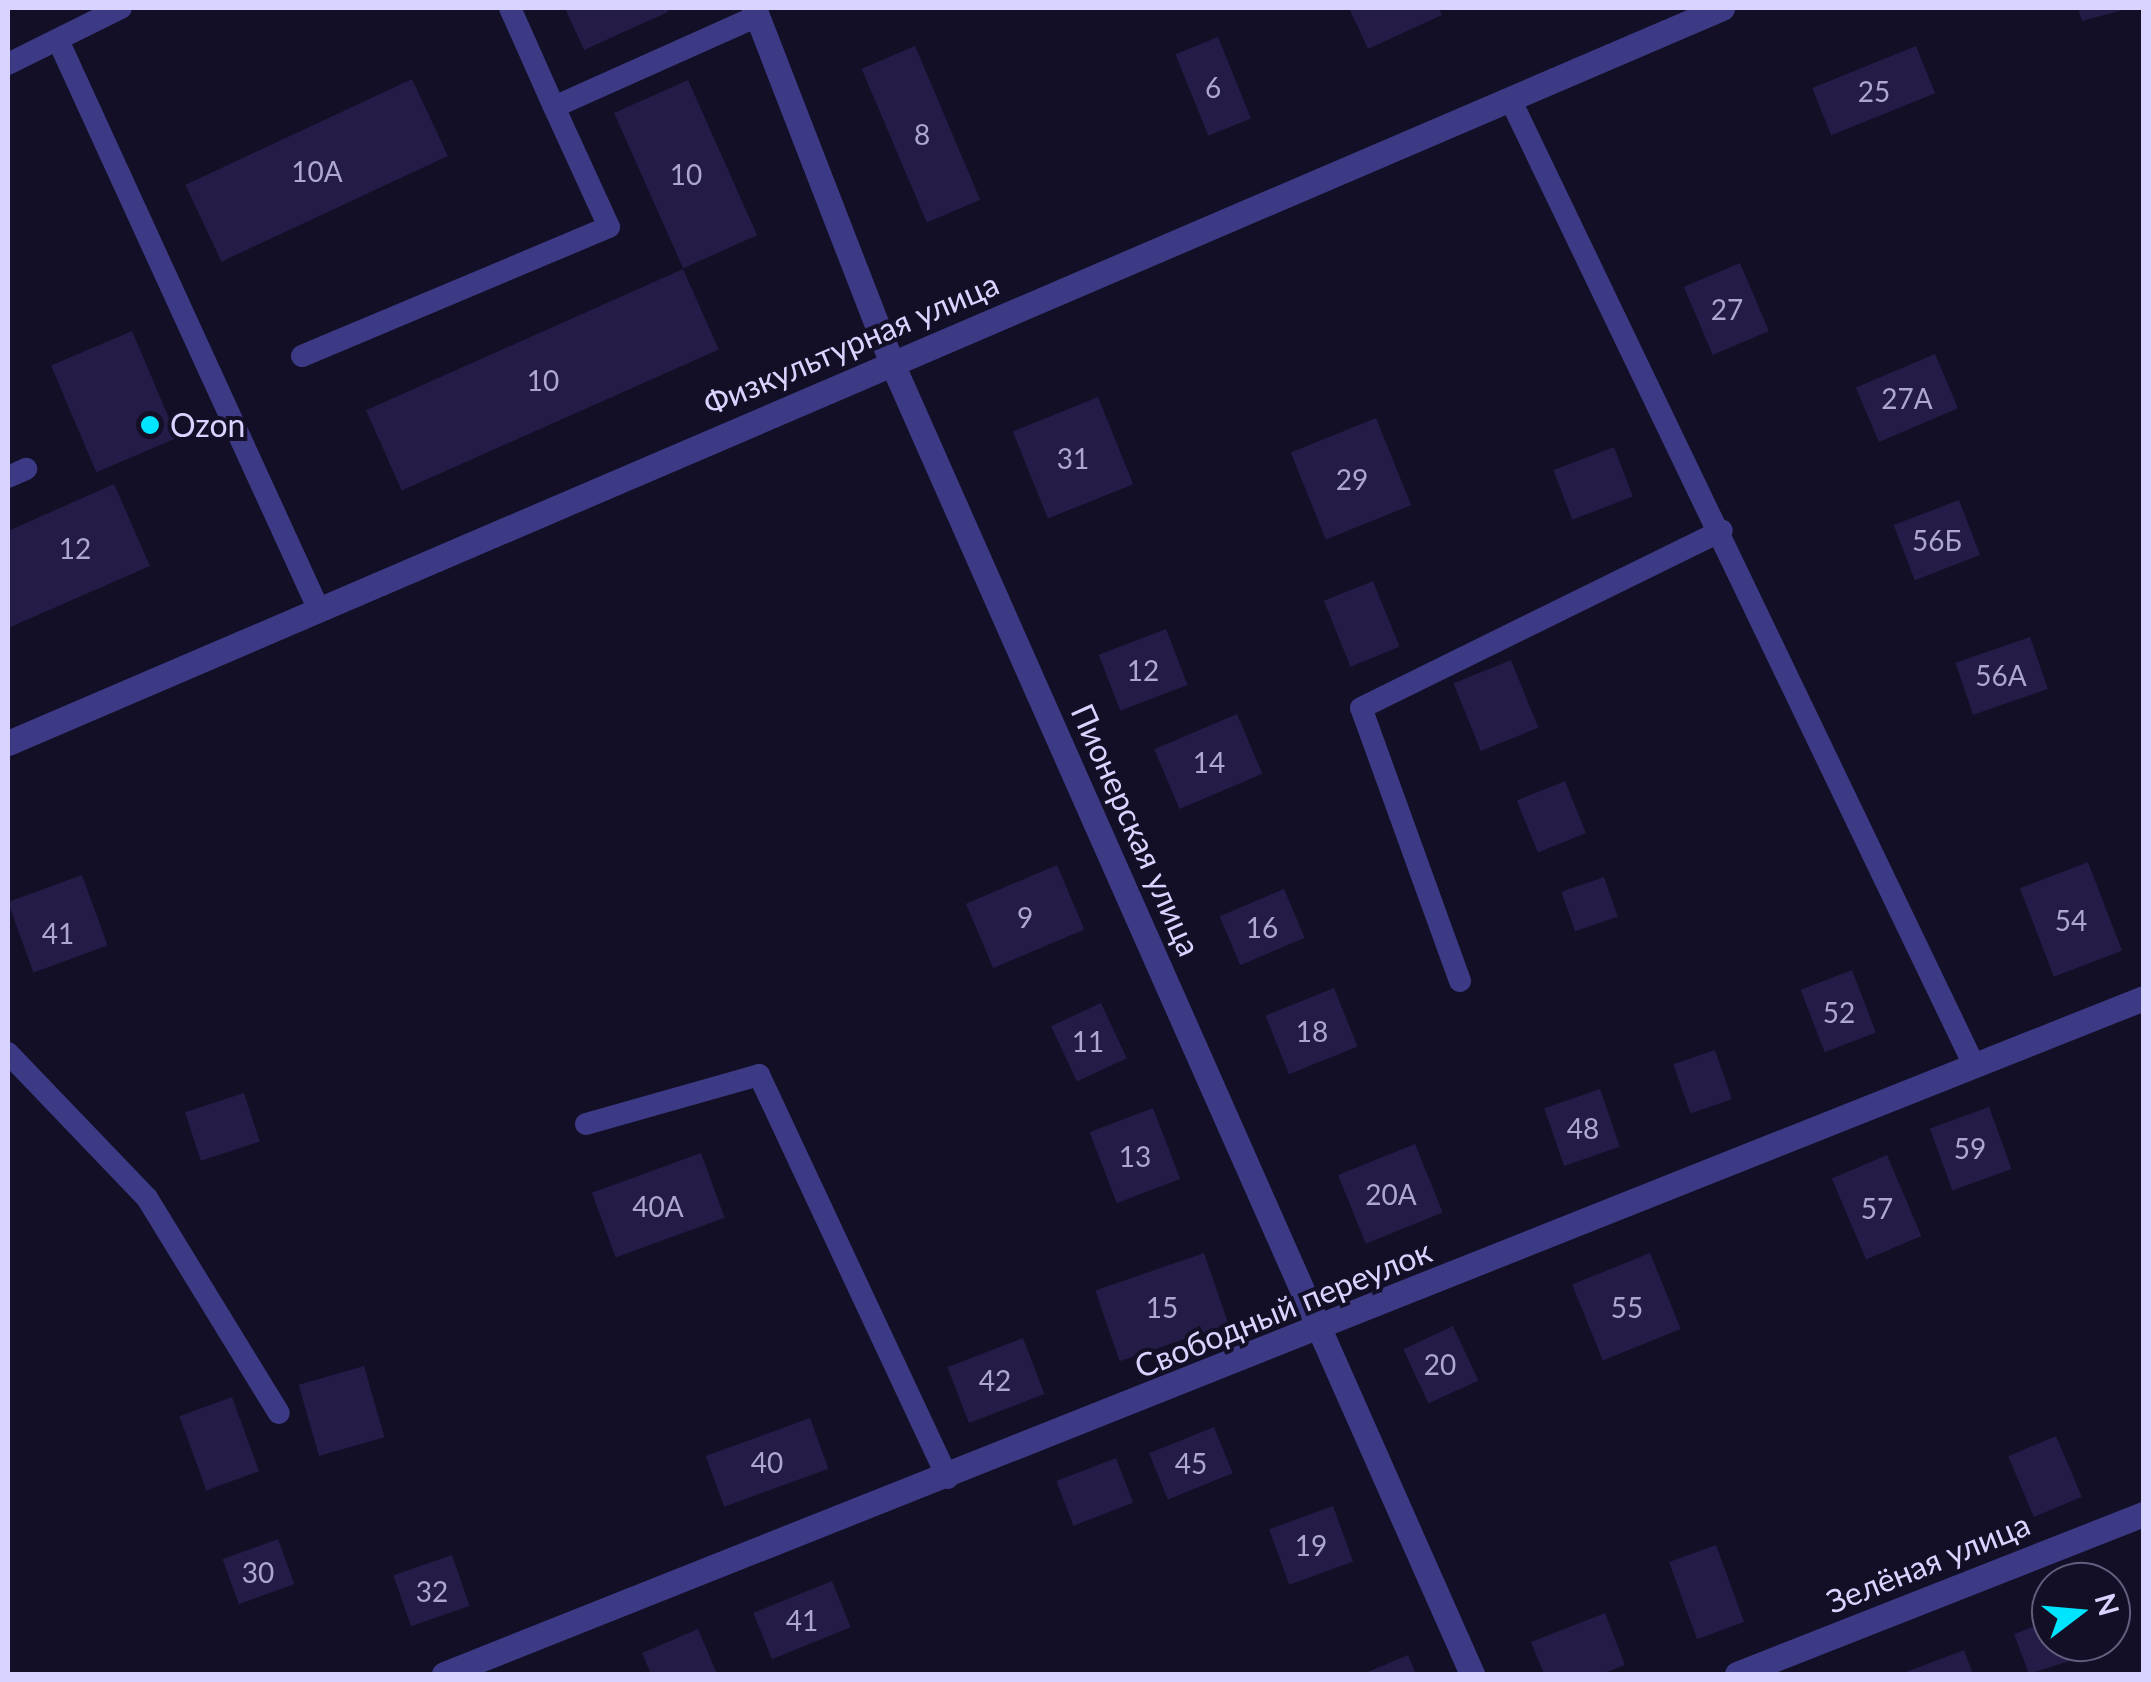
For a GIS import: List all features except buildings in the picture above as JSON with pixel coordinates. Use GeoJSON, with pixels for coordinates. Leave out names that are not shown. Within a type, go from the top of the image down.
{"type":"FeatureCollection","features":[{"type":"Feature","properties":{"kind":"street","name":"Физкультурная улица"},"geometry":{"type":"LineString","coordinates":[[8,744],[891,361],[1512,103],[1722,8]]}},
{"type":"Feature","properties":{"kind":"street","name":"Пионерская улица"},"geometry":{"type":"LineString","coordinates":[[756,12],[891,361],[1323,1328],[1472,1674]]}},
{"type":"Feature","properties":{"kind":"street","name":"Свободный переулок"},"geometry":{"type":"LineString","coordinates":[[444,1674],[948,1478],[2144,998]]}},
{"type":"Feature","properties":{"kind":"street","name":"Зелёная улица"},"geometry":{"type":"LineString","coordinates":[[1737,1674],[2144,1514]]}},
{"type":"Feature","properties":{"kind":"lane"},"geometry":{"type":"LineString","coordinates":[[8,64],[122,8]]}},
{"type":"Feature","properties":{"kind":"lane"},"geometry":{"type":"LineString","coordinates":[[302,356],[608,227],[510,8]]}},
{"type":"Feature","properties":{"kind":"lane"},"geometry":{"type":"LineString","coordinates":[[554,107],[756,12]]}},
{"type":"Feature","properties":{"kind":"lane"},"geometry":{"type":"LineString","coordinates":[[58,40],[319,610]]}},
{"type":"Feature","properties":{"kind":"lane"},"geometry":{"type":"LineString","coordinates":[[1512,103],[1722,530],[1976,1067]]}},
{"type":"Feature","properties":{"kind":"lane"},"geometry":{"type":"LineString","coordinates":[[1460,981],[1361,708],[1722,530]]}},
{"type":"Feature","properties":{"kind":"lane"},"geometry":{"type":"LineString","coordinates":[[8,1053],[147,1198],[279,1413]]}},
{"type":"Feature","properties":{"kind":"lane"},"geometry":{"type":"LineString","coordinates":[[586,1124],[759,1075],[948,1478]]}},
{"type":"Feature","properties":{"kind":"place","name":"Ozon"},"geometry":{"type":"Point","coordinates":[150,425]}}]}
